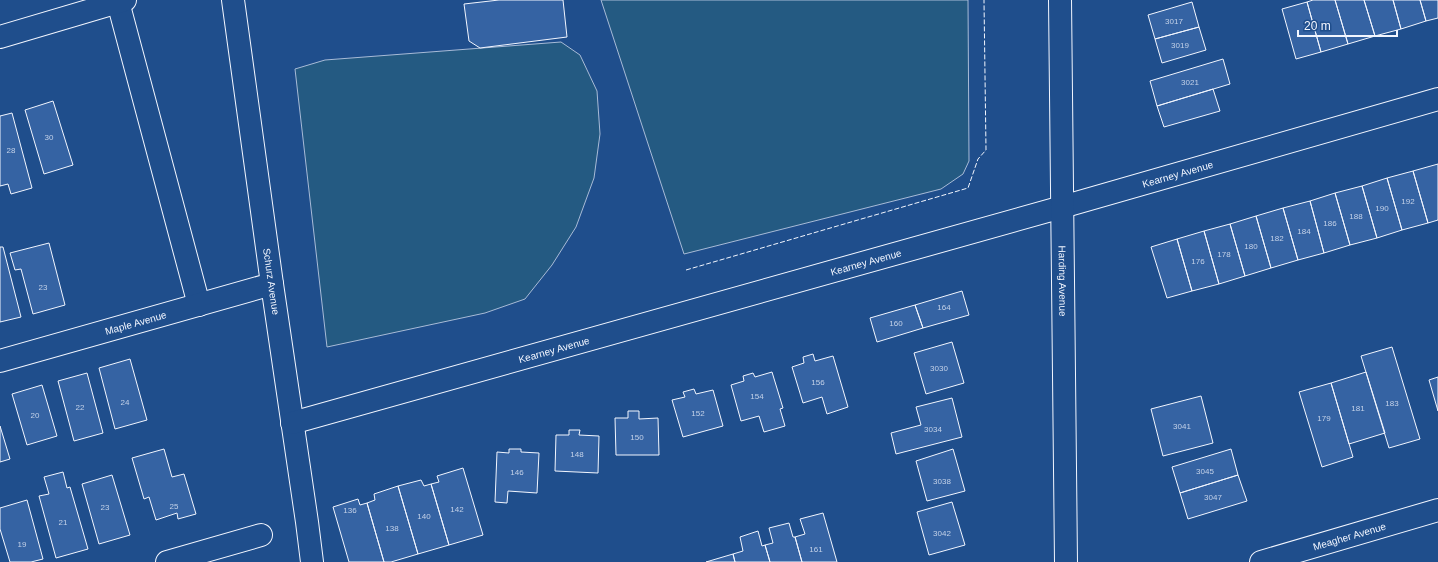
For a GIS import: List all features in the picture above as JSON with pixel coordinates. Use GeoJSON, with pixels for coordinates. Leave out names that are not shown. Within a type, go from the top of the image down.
{"type":"FeatureCollection","features":[{"type":"Feature","properties":{"kind":"street","name":"Schurz Avenue"},"geometry":{"type":"LineString","coordinates":[[233,0],[312,562]]}},
{"type":"Feature","properties":{"kind":"street","name":"Harding Avenue"},"geometry":{"type":"LineString","coordinates":[[1060,0],[1066,562]]}},
{"type":"Feature","properties":{"kind":"street"},"geometry":{"type":"LineString","coordinates":[[0,38],[122,1],[200,305]]}},
{"type":"Feature","properties":{"kind":"street","name":"Kearney Avenue"},"geometry":{"type":"LineString","coordinates":[[292,423],[1062,207],[1438,99]]}},
{"type":"Feature","properties":{"kind":"street","name":"Maple Avenue"},"geometry":{"type":"LineString","coordinates":[[0,361],[272,284]]}},
{"type":"Feature","properties":{"kind":"street","name":"Meagher Avenue"},"geometry":{"type":"LineString","coordinates":[[1261,562],[1438,510]]}},
{"type":"Feature","properties":{"kind":"street"},"geometry":{"type":"LineString","coordinates":[[168,562],[261,536]]}},
{"type":"Feature","properties":{"kind":"shaded area"},"geometry":{"type":"Polygon","coordinates":[[[601,0],[968,0],[969,161],[963,174],[941,189],[684,254],[601,0]]]}},
{"type":"Feature","properties":{"kind":"shaded area"},"geometry":{"type":"Polygon","coordinates":[[[561,42],[580,55],[597,91],[600,134],[594,178],[576,227],[552,265],[525,299],[485,313],[327,347],[295,69],[325,60],[561,42]]]}},
{"type":"Feature","properties":{"kind":"building"},"geometry":{"type":"Polygon","coordinates":[[[499,0],[563,0],[567,37],[480,48],[469,41],[464,4],[499,0]]]}},
{"type":"Feature","properties":{"kind":"building"},"geometry":{"type":"Polygon","coordinates":[[[1313,0],[1335,0],[1348,44],[1321,52],[1307,2],[1313,0]]]}},
{"type":"Feature","properties":{"kind":"building"},"geometry":{"type":"Polygon","coordinates":[[[1335,0],[1364,0],[1375,36],[1348,44],[1335,0]]]}},
{"type":"Feature","properties":{"kind":"building"},"geometry":{"type":"Polygon","coordinates":[[[1364,0],[1393,0],[1401,29],[1375,36],[1364,0]]]}},
{"type":"Feature","properties":{"kind":"building"},"geometry":{"type":"Polygon","coordinates":[[[1393,0],[1420,0],[1426,21],[1401,29],[1393,0]]]}},
{"type":"Feature","properties":{"kind":"building"},"geometry":{"type":"Polygon","coordinates":[[[1420,0],[1438,0],[1438,18],[1426,21],[1420,0]]]}},
{"type":"Feature","properties":{"kind":"building"},"geometry":{"type":"Polygon","coordinates":[[[1192,2],[1199,27],[1155,39],[1148,15],[1192,2]]]}},
{"type":"Feature","properties":{"kind":"building"},"geometry":{"type":"Polygon","coordinates":[[[1307,2],[1321,52],[1296,59],[1282,9],[1307,2]]]}},
{"type":"Feature","properties":{"kind":"building"},"geometry":{"type":"Polygon","coordinates":[[[1199,27],[1206,50],[1162,63],[1155,39],[1199,27]]]}},
{"type":"Feature","properties":{"kind":"building"},"geometry":{"type":"Polygon","coordinates":[[[1223,59],[1230,84],[1157,106],[1150,81],[1223,59]]]}},
{"type":"Feature","properties":{"kind":"building"},"geometry":{"type":"Polygon","coordinates":[[[1213,89],[1220,111],[1164,127],[1157,106],[1213,89]]]}},
{"type":"Feature","properties":{"kind":"building"},"geometry":{"type":"Polygon","coordinates":[[[53,101],[73,165],[44,174],[25,110],[53,101]]]}},
{"type":"Feature","properties":{"kind":"building"},"geometry":{"type":"Polygon","coordinates":[[[12,113],[32,188],[11,194],[8,184],[0,186],[0,116],[12,113]]]}},
{"type":"Feature","properties":{"kind":"building"},"geometry":{"type":"Polygon","coordinates":[[[1438,164],[1438,220],[1428,223],[1413,171],[1438,164]]]}},
{"type":"Feature","properties":{"kind":"building"},"geometry":{"type":"Polygon","coordinates":[[[1413,171],[1428,223],[1402,230],[1387,178],[1413,171]]]}},
{"type":"Feature","properties":{"kind":"building"},"geometry":{"type":"Polygon","coordinates":[[[1387,178],[1402,230],[1377,238],[1362,186],[1387,178]]]}},
{"type":"Feature","properties":{"kind":"building"},"geometry":{"type":"Polygon","coordinates":[[[1362,186],[1377,238],[1350,245],[1335,193],[1362,186]]]}},
{"type":"Feature","properties":{"kind":"building"},"geometry":{"type":"Polygon","coordinates":[[[1335,193],[1350,245],[1324,253],[1310,201],[1335,193]]]}},
{"type":"Feature","properties":{"kind":"building"},"geometry":{"type":"Polygon","coordinates":[[[1310,201],[1324,253],[1298,260],[1283,208],[1310,201]]]}},
{"type":"Feature","properties":{"kind":"building"},"geometry":{"type":"Polygon","coordinates":[[[1283,208],[1298,260],[1271,268],[1256,216],[1283,208]]]}},
{"type":"Feature","properties":{"kind":"building"},"geometry":{"type":"Polygon","coordinates":[[[1256,216],[1271,268],[1245,276],[1230,224],[1256,216]]]}},
{"type":"Feature","properties":{"kind":"building"},"geometry":{"type":"Polygon","coordinates":[[[1230,224],[1245,276],[1219,284],[1204,231],[1230,224]]]}},
{"type":"Feature","properties":{"kind":"building"},"geometry":{"type":"Polygon","coordinates":[[[1204,231],[1219,284],[1192,291],[1177,239],[1204,231]]]}},
{"type":"Feature","properties":{"kind":"building"},"geometry":{"type":"Polygon","coordinates":[[[1177,239],[1192,291],[1167,298],[1151,247],[1177,239]]]}},
{"type":"Feature","properties":{"kind":"building"},"geometry":{"type":"Polygon","coordinates":[[[49,243],[65,305],[33,314],[21,269],[15,270],[10,253],[49,243]]]}},
{"type":"Feature","properties":{"kind":"building"},"geometry":{"type":"Polygon","coordinates":[[[0,247],[3,247],[21,317],[0,322],[0,247]]]}},
{"type":"Feature","properties":{"kind":"building"},"geometry":{"type":"Polygon","coordinates":[[[962,291],[969,315],[923,328],[915,305],[962,291]]]}},
{"type":"Feature","properties":{"kind":"building"},"geometry":{"type":"Polygon","coordinates":[[[915,305],[923,328],[877,342],[870,318],[915,305]]]}},
{"type":"Feature","properties":{"kind":"building"},"geometry":{"type":"Polygon","coordinates":[[[952,342],[964,383],[926,394],[914,353],[952,342]]]}},
{"type":"Feature","properties":{"kind":"building"},"geometry":{"type":"Polygon","coordinates":[[[1392,347],[1420,439],[1389,448],[1361,356],[1392,347]]]}},
{"type":"Feature","properties":{"kind":"building"},"geometry":{"type":"Polygon","coordinates":[[[813,354],[815,361],[833,356],[848,407],[827,414],[822,397],[803,403],[792,367],[804,363],[803,357],[813,354]]]}},
{"type":"Feature","properties":{"kind":"building"},"geometry":{"type":"Polygon","coordinates":[[[130,359],[147,420],[115,429],[99,368],[130,359]]]}},
{"type":"Feature","properties":{"kind":"building"},"geometry":{"type":"Polygon","coordinates":[[[772,372],[783,408],[780,409],[785,426],[764,432],[759,416],[741,421],[731,385],[744,381],[743,376],[753,373],[755,377],[772,372]]]}},
{"type":"Feature","properties":{"kind":"building"},"geometry":{"type":"Polygon","coordinates":[[[1366,372],[1385,433],[1349,444],[1331,383],[1366,372]]]}},
{"type":"Feature","properties":{"kind":"building"},"geometry":{"type":"Polygon","coordinates":[[[87,373],[103,433],[74,441],[58,381],[87,373]]]}},
{"type":"Feature","properties":{"kind":"building"},"geometry":{"type":"Polygon","coordinates":[[[1438,377],[1438,411],[1429,380],[1438,377]]]}},
{"type":"Feature","properties":{"kind":"building"},"geometry":{"type":"Polygon","coordinates":[[[1331,383],[1353,457],[1322,467],[1299,392],[1331,383]]]}},
{"type":"Feature","properties":{"kind":"building"},"geometry":{"type":"Polygon","coordinates":[[[42,385],[57,436],[27,445],[12,394],[42,385]]]}},
{"type":"Feature","properties":{"kind":"building"},"geometry":{"type":"Polygon","coordinates":[[[694,389],[696,394],[713,390],[723,426],[683,437],[672,400],[685,397],[683,392],[694,389]]]}},
{"type":"Feature","properties":{"kind":"building"},"geometry":{"type":"Polygon","coordinates":[[[1201,396],[1213,443],[1163,456],[1151,409],[1201,396]]]}},
{"type":"Feature","properties":{"kind":"building"},"geometry":{"type":"Polygon","coordinates":[[[952,398],[962,437],[896,454],[891,433],[921,425],[916,407],[952,398]]]}},
{"type":"Feature","properties":{"kind":"building"},"geometry":{"type":"Polygon","coordinates":[[[628,411],[639,411],[639,419],[658,418],[659,455],[616,455],[615,418],[628,418],[628,411]]]}},
{"type":"Feature","properties":{"kind":"building"},"geometry":{"type":"Polygon","coordinates":[[[0,426],[10,459],[0,462],[0,426]]]}},
{"type":"Feature","properties":{"kind":"building"},"geometry":{"type":"Polygon","coordinates":[[[569,430],[580,430],[579,435],[599,436],[598,473],[555,471],[556,435],[569,435],[569,430]]]}},
{"type":"Feature","properties":{"kind":"building"},"geometry":{"type":"Polygon","coordinates":[[[164,449],[172,477],[184,474],[196,514],[178,519],[177,513],[156,520],[149,497],[144,499],[132,458],[164,449]]]}},
{"type":"Feature","properties":{"kind":"building"},"geometry":{"type":"Polygon","coordinates":[[[509,449],[521,449],[521,452],[539,453],[537,493],[508,491],[507,503],[495,502],[497,452],[509,453],[509,449]]]}},
{"type":"Feature","properties":{"kind":"building"},"geometry":{"type":"Polygon","coordinates":[[[953,449],[965,491],[927,501],[916,461],[953,449]]]}},
{"type":"Feature","properties":{"kind":"building"},"geometry":{"type":"Polygon","coordinates":[[[1231,449],[1238,475],[1180,493],[1172,467],[1231,449]]]}},
{"type":"Feature","properties":{"kind":"building"},"geometry":{"type":"Polygon","coordinates":[[[463,468],[483,535],[449,545],[431,484],[439,482],[437,476],[463,468]]]}},
{"type":"Feature","properties":{"kind":"building"},"geometry":{"type":"Polygon","coordinates":[[[63,472],[67,488],[70,487],[88,549],[56,558],[39,496],[49,494],[44,477],[63,472]]]}},
{"type":"Feature","properties":{"kind":"building"},"geometry":{"type":"Polygon","coordinates":[[[112,475],[130,535],[99,544],[82,484],[112,475]]]}},
{"type":"Feature","properties":{"kind":"building"},"geometry":{"type":"Polygon","coordinates":[[[1238,475],[1247,501],[1188,519],[1180,493],[1238,475]]]}},
{"type":"Feature","properties":{"kind":"building"},"geometry":{"type":"Polygon","coordinates":[[[421,480],[424,486],[431,484],[449,545],[418,554],[398,486],[421,480]]]}},
{"type":"Feature","properties":{"kind":"building"},"geometry":{"type":"Polygon","coordinates":[[[398,486],[418,554],[391,562],[384,562],[367,503],[375,500],[374,494],[398,486]]]}},
{"type":"Feature","properties":{"kind":"building"},"geometry":{"type":"Polygon","coordinates":[[[358,499],[360,505],[367,503],[384,562],[349,562],[333,507],[358,499]]]}},
{"type":"Feature","properties":{"kind":"building"},"geometry":{"type":"Polygon","coordinates":[[[27,500],[43,559],[31,562],[10,562],[0,529],[0,508],[27,500]]]}},
{"type":"Feature","properties":{"kind":"building"},"geometry":{"type":"Polygon","coordinates":[[[952,502],[965,545],[929,555],[917,512],[952,502]]]}},
{"type":"Feature","properties":{"kind":"building"},"geometry":{"type":"Polygon","coordinates":[[[823,513],[837,562],[802,562],[795,537],[805,534],[800,519],[823,513]]]}},
{"type":"Feature","properties":{"kind":"building"},"geometry":{"type":"Polygon","coordinates":[[[789,523],[793,537],[795,537],[802,562],[770,562],[765,545],[773,543],[769,528],[789,523]]]}},
{"type":"Feature","properties":{"kind":"building"},"geometry":{"type":"Polygon","coordinates":[[[758,531],[762,546],[765,545],[770,562],[735,562],[733,554],[743,551],[740,537],[758,531]]]}},
{"type":"Feature","properties":{"kind":"building"},"geometry":{"type":"Polygon","coordinates":[[[733,554],[735,562],[706,562],[733,554]]]}},
{"type":"Feature","properties":{"kind":"fence"},"geometry":{"type":"LineString","coordinates":[[686,270],[968,188],[978,159],[986,150],[984,0]]}}]}
